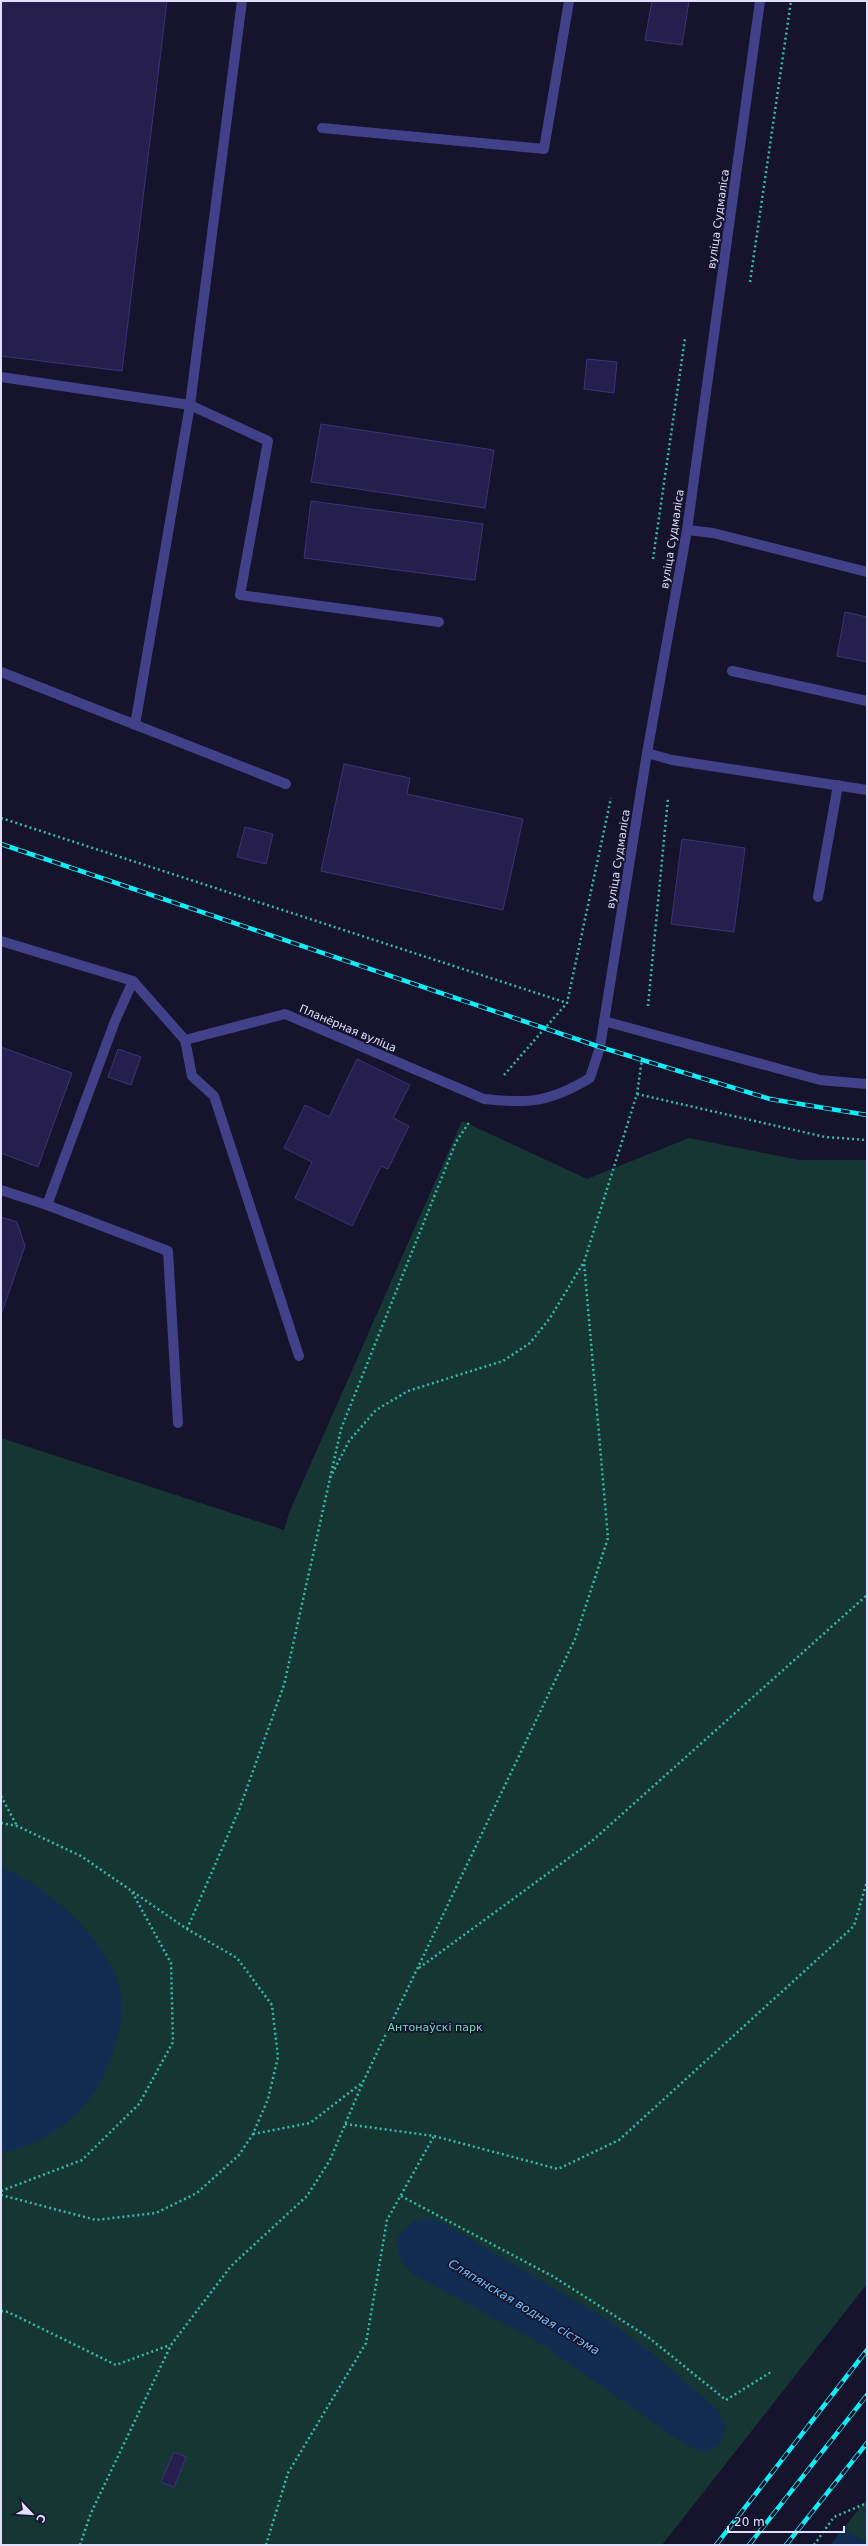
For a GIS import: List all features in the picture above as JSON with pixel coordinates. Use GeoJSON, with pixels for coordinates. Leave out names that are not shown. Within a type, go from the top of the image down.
{"type":"FeatureCollection","features":[{"type":"Feature","properties":{"kind":"street"},"geometry":{"type":"LineString","coordinates":[[135,725],[190,405],[242,1]]}},
{"type":"Feature","properties":{"kind":"street"},"geometry":{"type":"LineString","coordinates":[[322,128],[544,149],[569,1]]}},
{"type":"Feature","properties":{"kind":"street","name":"вуліца Судмаліса"},"geometry":{"type":"LineString","coordinates":[[590,1078],[600,1047],[647,753],[687,530],[760,1]]}},
{"type":"Feature","properties":{"kind":"street"},"geometry":{"type":"LineString","coordinates":[[1,377],[190,405],[268,441],[240,595],[439,622]]}},
{"type":"Feature","properties":{"kind":"street"},"geometry":{"type":"LineString","coordinates":[[687,530],[713,533],[867,572]]}},
{"type":"Feature","properties":{"kind":"street"},"geometry":{"type":"LineString","coordinates":[[732,671],[867,701]]}},
{"type":"Feature","properties":{"kind":"street"},"geometry":{"type":"LineString","coordinates":[[1,672],[286,784]]}},
{"type":"Feature","properties":{"kind":"street"},"geometry":{"type":"LineString","coordinates":[[647,753],[672,760],[867,790]]}},
{"type":"Feature","properties":{"kind":"street"},"geometry":{"type":"LineString","coordinates":[[818,897],[838,785]]}},
{"type":"Feature","properties":{"kind":"street"},"geometry":{"type":"LineString","coordinates":[[1,941],[133,982],[185,1040],[192,1076],[214,1096],[299,1356]]}},
{"type":"Feature","properties":{"kind":"street"},"geometry":{"type":"LineString","coordinates":[[48,1205],[115,1021],[133,982]]}},
{"type":"Feature","properties":{"kind":"street","name":"Планёрная вуліца"},"geometry":{"type":"LineString","coordinates":[[185,1040],[285,1014],[484,1099],[520,1103],[548,1098],[569,1091],[590,1078]]}},
{"type":"Feature","properties":{"kind":"street"},"geometry":{"type":"LineString","coordinates":[[604,1021],[820,1080],[867,1084]]}},
{"type":"Feature","properties":{"kind":"street"},"geometry":{"type":"LineString","coordinates":[[1,1190],[48,1205],[168,1251],[178,1423]]}},
{"type":"Feature","properties":{"kind":"path"},"geometry":{"type":"LineString","coordinates":[[652,566],[686,331]]}},
{"type":"Feature","properties":{"kind":"path"},"geometry":{"type":"LineString","coordinates":[[187,1929],[239,1810],[284,1685],[340,1429],[456,1142],[484,1099],[566,1003],[613,793]]}},
{"type":"Feature","properties":{"kind":"path"},"geometry":{"type":"LineString","coordinates":[[1,818],[566,1003]]}},
{"type":"Feature","properties":{"kind":"path"},"geometry":{"type":"LineString","coordinates":[[329,1482],[350,1440],[376,1410],[408,1391],[503,1360],[530,1343],[550,1318],[584,1262],[637,1094],[825,1137],[867,1140]]}},
{"type":"Feature","properties":{"kind":"path"},"geometry":{"type":"LineString","coordinates":[[80,2545],[91,2513],[171,2345],[231,2266],[307,2196],[330,2160],[363,2082],[419,1969],[575,1639],[608,1538],[584,1262]]}},
{"type":"Feature","properties":{"kind":"path"},"geometry":{"type":"LineString","coordinates":[[419,1969],[592,1841],[867,1595]]}},
{"type":"Feature","properties":{"kind":"path"},"geometry":{"type":"LineString","coordinates":[[1,1796],[17,1826]]}},
{"type":"Feature","properties":{"kind":"path"},"geometry":{"type":"LineString","coordinates":[[1,1823],[17,1826],[81,1856],[187,1929],[237,1958],[272,2005],[278,2057],[268,2098],[253,2134],[239,2155],[198,2193],[156,2213],[96,2220],[1,2195]]}},
{"type":"Feature","properties":{"kind":"path"},"geometry":{"type":"LineString","coordinates":[[345,2124],[434,2136],[558,2169],[619,2140],[854,1926],[867,1881]]}},
{"type":"Feature","properties":{"kind":"path"},"geometry":{"type":"LineString","coordinates":[[1,2192],[82,2160],[139,2104],[173,2042],[171,1963],[130,1889]]}},
{"type":"Feature","properties":{"kind":"path"},"geometry":{"type":"LineString","coordinates":[[253,2134],[310,2123],[363,2082]]}},
{"type":"Feature","properties":{"kind":"path"},"geometry":{"type":"LineString","coordinates":[[266,2545],[288,2473],[366,2343],[387,2220],[434,2136]]}},
{"type":"Feature","properties":{"kind":"path"},"geometry":{"type":"LineString","coordinates":[[401,2196],[554,2278],[601,2307],[648,2337],[726,2400],[771,2372]]}},
{"type":"Feature","properties":{"kind":"path"},"geometry":{"type":"LineString","coordinates":[[1,2311],[8,2312],[116,2365],[171,2345]]}},
{"type":"Feature","properties":{"kind":"path"},"geometry":{"type":"LineString","coordinates":[[814,2545],[834,2517],[867,2503]]}},
{"type":"Feature","properties":{"kind":"green space","name":"Антонаўскі парк"},"geometry":{"type":"Polygon","coordinates":[[[462,1121],[587,1179],[689,1138],[799,1160],[867,1160],[867,2284],[662,2545],[1,2545],[1,1438],[284,1530],[289,1513],[462,1121]]]}},
{"type":"Feature","properties":{"kind":"green space"},"geometry":{"type":"Polygon","coordinates":[[[867,2499],[867,2543],[843,2529],[867,2499]]]}},
{"type":"Feature","properties":{"kind":"water"},"geometry":{"type":"Polygon","coordinates":[[[1,1866],[36,1886],[52,1898],[82,1925],[95,1940],[106,1957],[118,1981],[122,2011],[120,2026],[112,2056],[103,2077],[92,2095],[78,2112],[62,2126],[44,2138],[23,2147],[1,2153],[1,1866]]]}},
{"type":"Feature","properties":{"kind":"water","name":"Сляпянская водная сістэма"},"geometry":{"type":"Polygon","coordinates":[[[420,2219],[433,2219],[445,2224],[606,2319],[652,2353],[719,2411],[726,2427],[720,2444],[706,2452],[687,2446],[543,2345],[415,2275],[401,2260],[397,2245],[403,2231],[420,2219]]]}},
{"type":"Feature","properties":{"kind":"water"},"geometry":{"type":"Polygon","coordinates":[[[843,2529],[867,2543],[867,2545],[830,2545],[843,2529]]]}},
{"type":"Feature","properties":{"kind":"building"},"geometry":{"type":"Polygon","coordinates":[[[1,1],[167,1],[122,371],[1,356],[1,1]]]}},
{"type":"Feature","properties":{"kind":"building"},"geometry":{"type":"Polygon","coordinates":[[[652,1],[689,1],[682,45],[645,40],[652,1]]]}},
{"type":"Feature","properties":{"kind":"building"},"geometry":{"type":"Polygon","coordinates":[[[587,359],[617,362],[614,393],[584,389],[587,359]]]}},
{"type":"Feature","properties":{"kind":"building"},"geometry":{"type":"Polygon","coordinates":[[[321,424],[494,450],[485,508],[311,482],[321,424]]]}},
{"type":"Feature","properties":{"kind":"building"},"geometry":{"type":"Polygon","coordinates":[[[311,501],[483,524],[475,580],[304,558],[311,501]]]}},
{"type":"Feature","properties":{"kind":"building"},"geometry":{"type":"Polygon","coordinates":[[[845,612],[867,617],[867,662],[837,656],[845,612]]]}},
{"type":"Feature","properties":{"kind":"building"},"geometry":{"type":"Polygon","coordinates":[[[344,764],[410,778],[407,794],[523,819],[503,910],[321,871],[344,764]]]}},
{"type":"Feature","properties":{"kind":"building"},"geometry":{"type":"Polygon","coordinates":[[[245,827],[273,834],[266,864],[237,857],[245,827]]]}},
{"type":"Feature","properties":{"kind":"building"},"geometry":{"type":"Polygon","coordinates":[[[682,839],[745,848],[734,932],[671,924],[682,839]]]}},
{"type":"Feature","properties":{"kind":"building"},"geometry":{"type":"Polygon","coordinates":[[[1,1047],[72,1073],[38,1167],[1,1153],[1,1047]]]}},
{"type":"Feature","properties":{"kind":"building"},"geometry":{"type":"Polygon","coordinates":[[[118,1049],[141,1057],[131,1085],[108,1077],[118,1049]]]}},
{"type":"Feature","properties":{"kind":"building"},"geometry":{"type":"Polygon","coordinates":[[[357,1059],[410,1085],[393,1118],[409,1126],[388,1169],[381,1166],[352,1226],[295,1198],[312,1162],[284,1148],[305,1105],[329,1117],[357,1059]]]}},
{"type":"Feature","properties":{"kind":"building"},"geometry":{"type":"Polygon","coordinates":[[[1,1217],[17,1222],[25,1246],[1,1315],[1,1217]]]}},
{"type":"Feature","properties":{"kind":"building"},"geometry":{"type":"Polygon","coordinates":[[[174,2452],[186,2457],[174,2487],[161,2482],[174,2452]]]}},
{"type":"Feature","properties":{"kind":"railway"},"geometry":{"type":"LineString","coordinates":[[1,844],[600,1047],[770,1099],[867,1115]]}},
{"type":"Feature","properties":{"kind":"railway"},"geometry":{"type":"LineString","coordinates":[[716,2545],[867,2350]]}},
{"type":"Feature","properties":{"kind":"railway"},"geometry":{"type":"LineString","coordinates":[[749,2545],[867,2395]]}},
{"type":"Feature","properties":{"kind":"railway"},"geometry":{"type":"LineString","coordinates":[[786,2545],[867,2443]]}}]}
